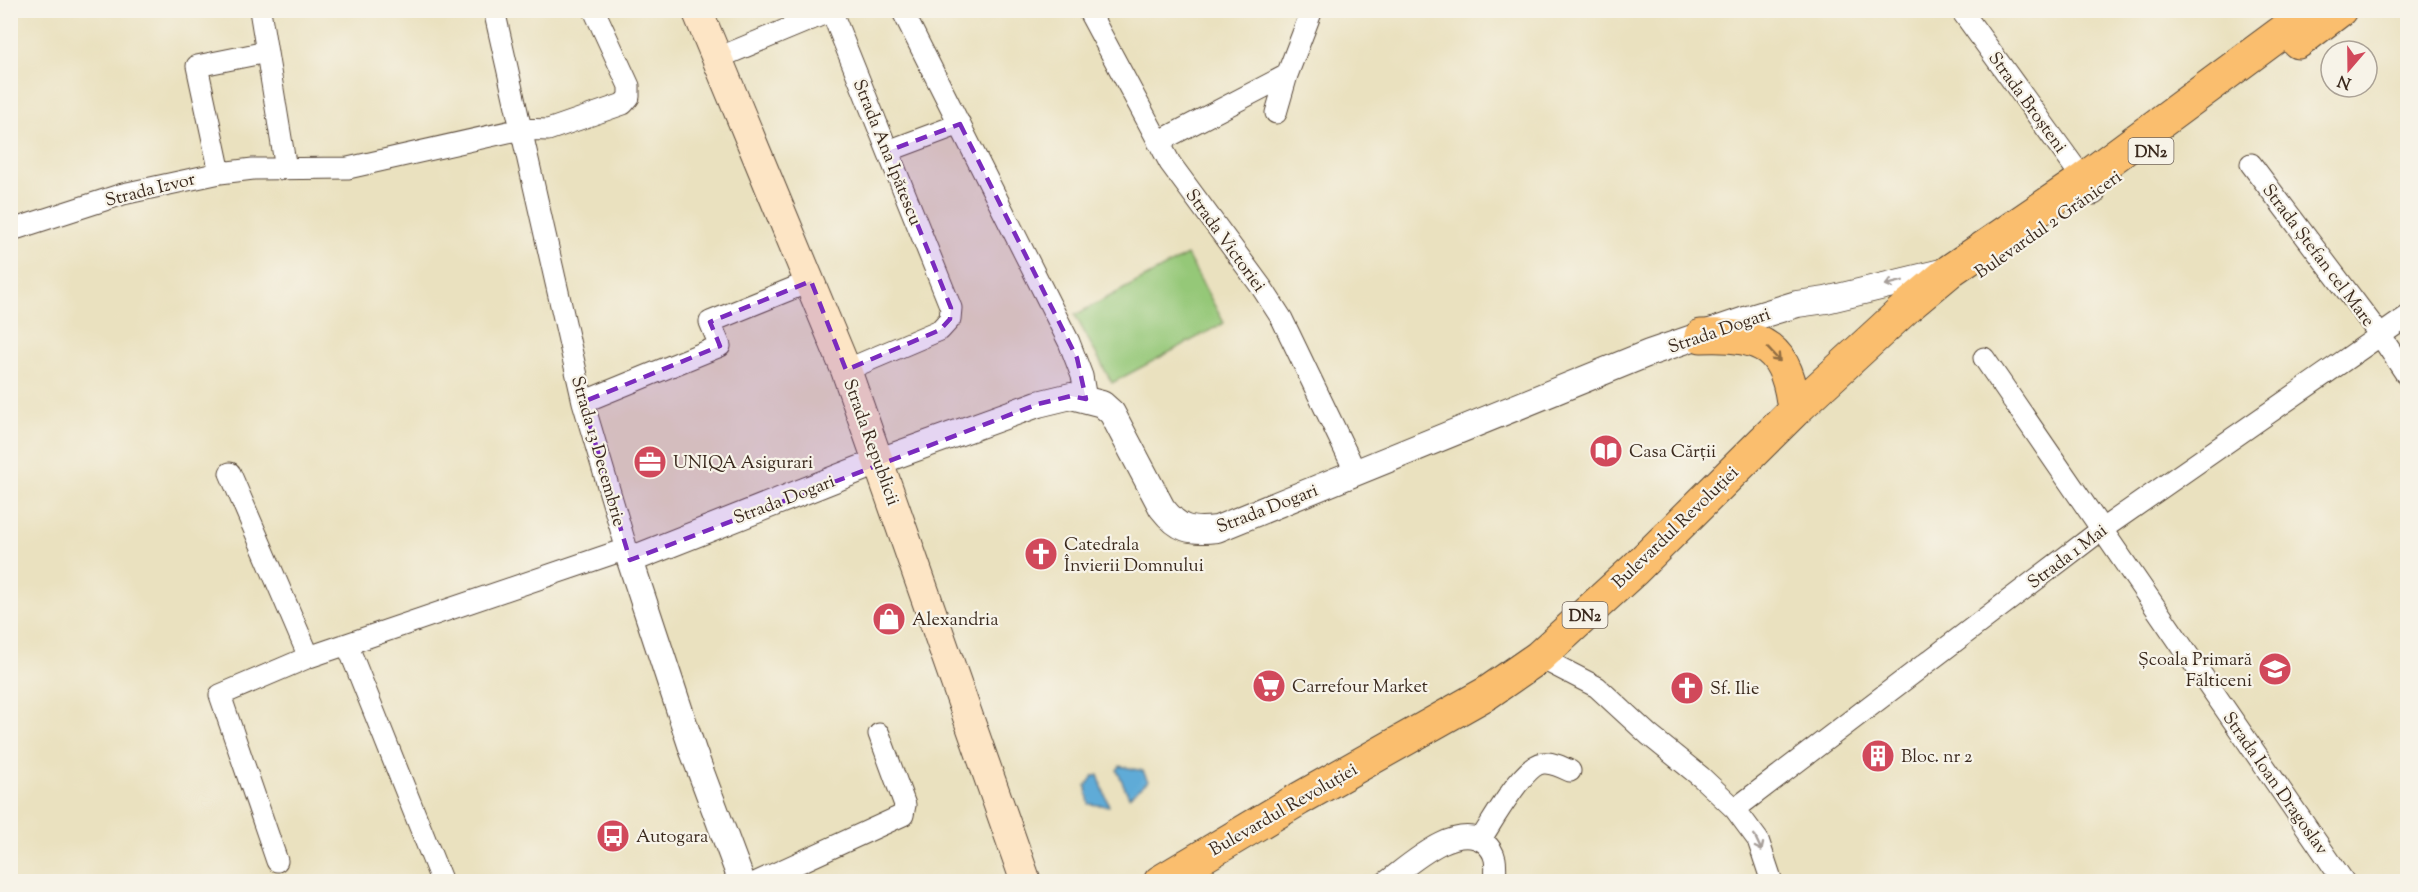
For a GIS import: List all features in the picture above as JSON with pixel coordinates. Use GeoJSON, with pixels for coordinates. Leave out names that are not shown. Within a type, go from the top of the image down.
{"type":"FeatureCollection","features":[{"type":"Feature","properties":{"kind":"main road","name":"Strada Republicii"},"geometry":{"type":"LineString","coordinates":[[697,10],[846,370],[880,461],[1026,882]]}},
{"type":"Feature","properties":{"kind":"main road","name":"Bulevardul 2 Grăniceri"},"geometry":{"type":"LineString","coordinates":[[2089,186],[2312,10]]}},
{"type":"Feature","properties":{"kind":"main road","name":"Bulevardul 2 Grăniceri"},"geometry":{"type":"LineString","coordinates":[[1937,292],[2340,10]]}},
{"type":"Feature","properties":{"kind":"main road","name":"Bulevardul Revoluției"},"geometry":{"type":"LineString","coordinates":[[1160,882],[1299,799],[1487,693],[1548,662],[1634,570],[1794,411],[1937,292]]}},
{"type":"Feature","properties":{"kind":"main road","name":"Bulevardul Revoluției"},"geometry":{"type":"LineString","coordinates":[[1195,882],[1307,814],[1496,708],[1642,585],[1937,292]]}},
{"type":"Feature","properties":{"kind":"main road"},"geometry":{"type":"LineString","coordinates":[[1701,336],[1726,334],[1746,338],[1775,353],[1786,369],[1791,384],[1794,411]]}},
{"type":"Feature","properties":{"kind":"street"},"geometry":{"type":"LineString","coordinates":[[260,10],[286,169]]}},
{"type":"Feature","properties":{"kind":"street","name":"Strada 13 Decembrie"},"geometry":{"type":"LineString","coordinates":[[494,10],[583,402],[628,554],[693,751],[742,882]]}},
{"type":"Feature","properties":{"kind":"street","name":"Strada Izvor"},"geometry":{"type":"LineString","coordinates":[[18,228],[123,194],[220,173],[253,169],[348,168],[521,129],[548,130],[623,104],[628,97],[629,86],[594,10]]}},
{"type":"Feature","properties":{"kind":"street"},"geometry":{"type":"LineString","coordinates":[[902,10],[1077,358],[1086,399]]}},
{"type":"Feature","properties":{"kind":"street","name":"Strada Victoriei"},"geometry":{"type":"LineString","coordinates":[[1088,10],[1158,142],[1282,319],[1356,473]]}},
{"type":"Feature","properties":{"kind":"street"},"geometry":{"type":"LineString","coordinates":[[1276,113],[1287,75],[1312,10]]}},
{"type":"Feature","properties":{"kind":"street","name":"Strada Broșteni"},"geometry":{"type":"LineString","coordinates":[[1961,10],[2089,186]]}},
{"type":"Feature","properties":{"kind":"street"},"geometry":{"type":"LineString","coordinates":[[718,58],[831,11]]}},
{"type":"Feature","properties":{"kind":"street","name":"Strada Ana Ipătescu"},"geometry":{"type":"LineString","coordinates":[[831,11],[951,308],[950,319],[940,330],[846,370]]}},
{"type":"Feature","properties":{"kind":"street"},"geometry":{"type":"LineString","coordinates":[[220,173],[197,66],[267,52]]}},
{"type":"Feature","properties":{"kind":"street"},"geometry":{"type":"LineString","coordinates":[[1158,142],[1287,75]]}},
{"type":"Feature","properties":{"kind":"street"},"geometry":{"type":"LineString","coordinates":[[888,151],[960,124]]}},
{"type":"Feature","properties":{"kind":"street","name":"Strada Ștefan cel Mare"},"geometry":{"type":"LineString","coordinates":[[2251,164],[2380,335],[2408,377]]}},
{"type":"Feature","properties":{"kind":"street"},"geometry":{"type":"LineString","coordinates":[[583,402],[720,346],[710,322],[811,281]]}},
{"type":"Feature","properties":{"kind":"street","name":"Strada Dogari"},"geometry":{"type":"LineString","coordinates":[[628,554],[1038,404],[1071,396],[1102,404],[1112,413],[1162,508],[1172,521],[1196,531],[1216,529],[1649,353],[1797,304],[1937,292]]}},
{"type":"Feature","properties":{"kind":"street","name":"Strada Dogari"},"geometry":{"type":"LineString","coordinates":[[1826,300],[1937,292]]}},
{"type":"Feature","properties":{"kind":"street","name":"Strada 1 Mai"},"geometry":{"type":"LineString","coordinates":[[1736,809],[2101,530],[2408,316]]}},
{"type":"Feature","properties":{"kind":"street","name":"Strada Ioan Dragoslav"},"geometry":{"type":"LineString","coordinates":[[1984,358],[2344,882]]}},
{"type":"Feature","properties":{"kind":"street"},"geometry":{"type":"LineString","coordinates":[[230,473],[309,657]]}},
{"type":"Feature","properties":{"kind":"street"},"geometry":{"type":"LineString","coordinates":[[278,861],[220,695],[309,657],[628,554]]}},
{"type":"Feature","properties":{"kind":"street"},"geometry":{"type":"LineString","coordinates":[[347,644],[442,882]]}},
{"type":"Feature","properties":{"kind":"street"},"geometry":{"type":"LineString","coordinates":[[1548,662],[1597,687],[1648,735],[1701,777],[1736,809],[1758,840],[1772,882]]}},
{"type":"Feature","properties":{"kind":"street"},"geometry":{"type":"LineString","coordinates":[[757,882],[903,815],[905,805],[879,734]]}},
{"type":"Feature","properties":{"kind":"street"},"geometry":{"type":"LineString","coordinates":[[1480,840],[1520,780],[1532,768],[1542,762],[1570,771]]}},
{"type":"Feature","properties":{"kind":"street"},"geometry":{"type":"LineString","coordinates":[[1386,882],[1437,846],[1456,836],[1469,836],[1480,840],[1492,851],[1497,862],[1495,882]]}},
{"type":"Feature","properties":{"kind":"highlighted area"},"geometry":{"type":"Polygon","coordinates":[[[960,124],[1077,358],[1086,399],[1071,396],[1038,404],[630,560],[583,402],[720,346],[710,322],[811,281],[846,370],[940,330],[950,319],[951,308],[888,151],[960,124]]]}},
{"type":"Feature","properties":{"kind":"green space"},"geometry":{"type":"Polygon","coordinates":[[[1187,255],[1224,323],[1112,383],[1075,315],[1187,255]]]}},
{"type":"Feature","properties":{"kind":"water"},"geometry":{"type":"Polygon","coordinates":[[[1120,766],[1143,771],[1148,781],[1129,797],[1117,770],[1120,766]]]}},
{"type":"Feature","properties":{"kind":"water"},"geometry":{"type":"Polygon","coordinates":[[[1098,775],[1109,806],[1089,804],[1086,786],[1093,776],[1098,775]]]}},
{"type":"Feature","properties":{"kind":"place","name":"Casa Cărții"},"geometry":{"type":"Point","coordinates":[1606,451]}},
{"type":"Feature","properties":{"kind":"place","name":"UNIQA Asigurari"},"geometry":{"type":"Point","coordinates":[650,462]}},
{"type":"Feature","properties":{"kind":"place","name":"Catedrala Învierii Domnului"},"geometry":{"type":"Point","coordinates":[1041,554]}},
{"type":"Feature","properties":{"kind":"place","name":"Alexandria"},"geometry":{"type":"Point","coordinates":[889,619]}},
{"type":"Feature","properties":{"kind":"place","name":"Școala Primară Fălticeni"},"geometry":{"type":"Point","coordinates":[2275,669]}},
{"type":"Feature","properties":{"kind":"place","name":"Carrefour Market"},"geometry":{"type":"Point","coordinates":[1269,686]}},
{"type":"Feature","properties":{"kind":"place","name":"Sf. Ilie"},"geometry":{"type":"Point","coordinates":[1687,688]}},
{"type":"Feature","properties":{"kind":"place","name":"Bloc. nr 2"},"geometry":{"type":"Point","coordinates":[1878,756]}},
{"type":"Feature","properties":{"kind":"place","name":"Autogara"},"geometry":{"type":"Point","coordinates":[613,836]}}]}
